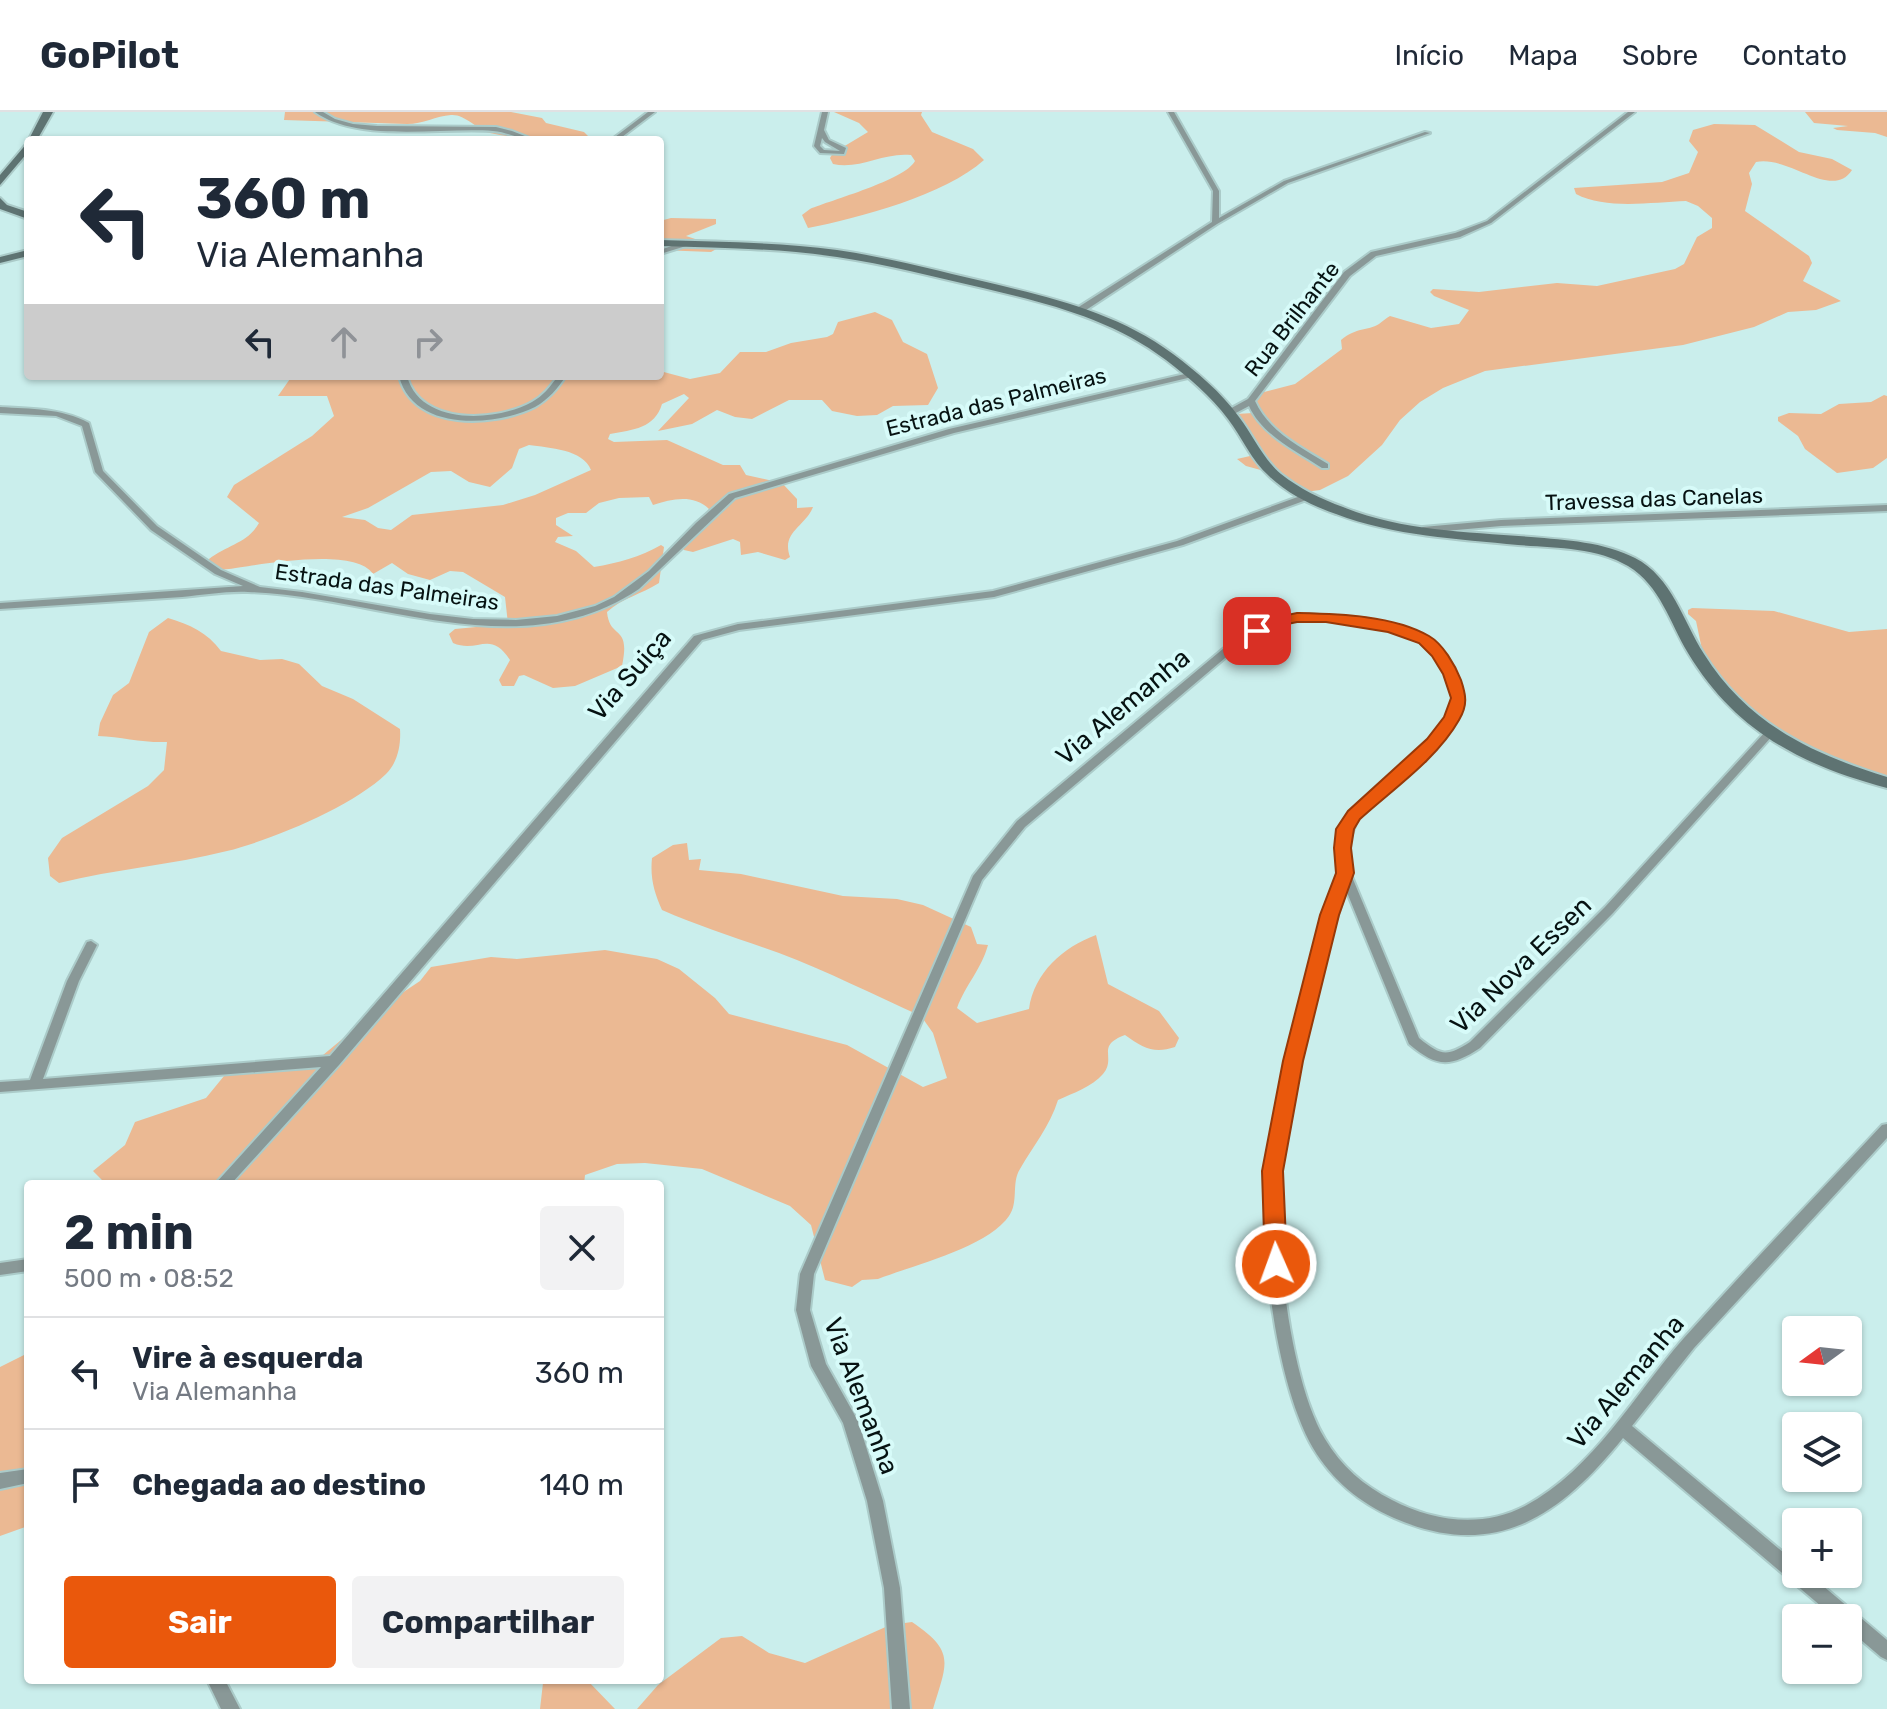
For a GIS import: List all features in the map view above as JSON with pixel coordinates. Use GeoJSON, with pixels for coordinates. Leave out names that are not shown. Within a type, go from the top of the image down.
{"type":"FeatureCollection","features":[{"type":"Feature","properties":{"kind":"main road"},"geometry":{"type":"LineString","coordinates":[[34,136],[48,112]]}},
{"type":"Feature","properties":{"kind":"main road"},"geometry":{"type":"LineString","coordinates":[[0,182],[24,150]]}},
{"type":"Feature","properties":{"kind":"main road"},"geometry":{"type":"LineString","coordinates":[[1,205],[24,214]]}},
{"type":"Feature","properties":{"kind":"main road"},"geometry":{"type":"LineString","coordinates":[[664,243],[795,248],[835,253],[925,271],[1080,310],[1148,342],[1182,366],[1229,413],[1259,460],[1306,497],[1356,515],[1423,530],[1575,546],[1626,559],[1646,571],[1662,587],[1711,675],[1746,716],[1769,734],[1832,765],[1887,783]]}},
{"type":"Feature","properties":{"kind":"main road"},"geometry":{"type":"LineString","coordinates":[[0,260],[24,254]]}},
{"type":"Feature","properties":{"kind":"street"},"geometry":{"type":"LineString","coordinates":[[318,112],[348,124],[378,128],[499,129],[520,136]]}},
{"type":"Feature","properties":{"kind":"street"},"geometry":{"type":"LineString","coordinates":[[619,136],[652,112]]}},
{"type":"Feature","properties":{"kind":"street"},"geometry":{"type":"LineString","coordinates":[[814,112],[822,127],[825,112]]}},
{"type":"Feature","properties":{"kind":"street"},"geometry":{"type":"LineString","coordinates":[[1171,112],[1216,191],[1215,223]]}},
{"type":"Feature","properties":{"kind":"street","name":"Rua Brilhante"},"geometry":{"type":"LineString","coordinates":[[1229,413],[1251,401],[1347,274],[1374,254],[1457,235],[1489,222],[1632,112]]}},
{"type":"Feature","properties":{"kind":"street"},"geometry":{"type":"LineString","coordinates":[[1080,310],[1215,223],[1286,182],[1427,133]]}},
{"type":"Feature","properties":{"kind":"street"},"geometry":{"type":"LineString","coordinates":[[664,251],[683,244]]}},
{"type":"Feature","properties":{"kind":"street","name":"Estrada das Palmeiras"},"geometry":{"type":"LineString","coordinates":[[0,606],[259,589],[495,624],[535,622],[574,615],[618,599],[640,585],[711,511],[732,496],[952,431],[1189,375]]}},
{"type":"Feature","properties":{"kind":"street"},"geometry":{"type":"LineString","coordinates":[[403,380],[424,408],[459,420],[491,418],[532,406],[560,380]]}},
{"type":"Feature","properties":{"kind":"street"},"geometry":{"type":"LineString","coordinates":[[1251,401],[1254,411],[1280,436],[1325,466]]}},
{"type":"Feature","properties":{"kind":"street"},"geometry":{"type":"LineString","coordinates":[[0,410],[77,418],[86,425],[99,472],[154,528],[218,572],[259,589]]}},
{"type":"Feature","properties":{"kind":"street","name":"Via Suiça"},"geometry":{"type":"LineString","coordinates":[[226,1180],[334,1061],[698,638],[738,627],[994,594],[1180,543],[1306,497]]}},
{"type":"Feature","properties":{"kind":"street","name":"Travessa das Canelas"},"geometry":{"type":"LineString","coordinates":[[1423,530],[1501,523],[1887,508]]}},
{"type":"Feature","properties":{"kind":"street","name":"Via Alemanha"},"geometry":{"type":"LineString","coordinates":[[901,1709],[892,1588],[875,1501],[850,1421],[819,1366],[803,1310],[807,1274],[828,1218],[977,879],[1021,824],[1240,640],[1273,622],[1297,617],[1391,628],[1424,640],[1438,654],[1451,674],[1459,698],[1452,718],[1433,743],[1354,815],[1345,829],[1342,848],[1345,873],[1329,915],[1293,1061],[1273,1171],[1277,1295],[1296,1393],[1320,1450],[1354,1488],[1398,1513],[1450,1528],[1500,1524],[1539,1506],[1577,1475],[1623,1428],[1685,1347],[1887,1129]]}},
{"type":"Feature","properties":{"kind":"street","name":"Via Nova Essen"},"geometry":{"type":"LineString","coordinates":[[1345,873],[1414,1041],[1429,1054],[1441,1059],[1456,1058],[1475,1045],[1609,910],[1769,734]]}},
{"type":"Feature","properties":{"kind":"street"},"geometry":{"type":"LineString","coordinates":[[35,1083],[73,981],[91,945]]}},
{"type":"Feature","properties":{"kind":"street"},"geometry":{"type":"LineString","coordinates":[[0,1087],[334,1061]]}},
{"type":"Feature","properties":{"kind":"street"},"geometry":{"type":"LineString","coordinates":[[0,1269],[24,1266]]}},
{"type":"Feature","properties":{"kind":"street"},"geometry":{"type":"LineString","coordinates":[[1623,1428],[1782,1562]]}},
{"type":"Feature","properties":{"kind":"street"},"geometry":{"type":"LineString","coordinates":[[0,1481],[24,1477]]}},
{"type":"Feature","properties":{"kind":"street"},"geometry":{"type":"LineString","coordinates":[[1813,1588],[1887,1651]]}},
{"type":"Feature","properties":{"kind":"street"},"geometry":{"type":"LineString","coordinates":[[218,1684],[231,1709]]}},
{"type":"Feature","properties":{"kind":"shaded area"},"geometry":{"type":"Polygon","coordinates":[[[285,112],[511,112],[542,118],[546,123],[584,132],[588,136],[502,135],[485,131],[456,115],[407,124],[284,120],[285,112]]]}},
{"type":"Feature","properties":{"kind":"shaded area"},"geometry":{"type":"Polygon","coordinates":[[[834,112],[922,112],[932,132],[973,149],[984,160],[967,173],[925,194],[852,218],[808,228],[802,215],[810,209],[883,182],[915,161],[911,155],[901,155],[853,165],[833,164],[830,158],[833,153],[868,132],[859,123],[834,112]]]}},
{"type":"Feature","properties":{"kind":"shaded area"},"geometry":{"type":"Polygon","coordinates":[[[1805,112],[1887,112],[1887,137],[1833,128],[1848,126],[1814,123],[1805,112]]]}},
{"type":"Feature","properties":{"kind":"shaded area"},"geometry":{"type":"Polygon","coordinates":[[[1714,124],[1755,125],[1799,152],[1832,159],[1852,170],[1843,178],[1833,181],[1782,165],[1756,162],[1749,173],[1752,184],[1745,211],[1809,256],[1812,263],[1803,281],[1841,301],[1816,310],[1788,312],[1754,327],[1683,345],[1485,371],[1443,388],[1420,402],[1400,420],[1382,445],[1348,476],[1320,490],[1305,492],[1237,459],[1250,456],[1253,450],[1236,414],[1253,413],[1255,400],[1260,393],[1295,384],[1342,349],[1341,340],[1347,336],[1375,326],[1390,316],[1431,328],[1459,324],[1469,310],[1434,296],[1430,292],[1433,289],[1479,292],[1557,283],[1597,286],[1675,269],[1684,264],[1697,237],[1712,228],[1712,218],[1698,206],[1686,201],[1601,202],[1576,194],[1574,188],[1662,182],[1689,173],[1698,152],[1689,141],[1693,130],[1714,124]]]}},
{"type":"Feature","properties":{"kind":"shaded area"},"geometry":{"type":"Polygon","coordinates":[[[716,219],[716,224],[686,236],[720,247],[711,252],[664,250],[664,220],[716,219]]]}},
{"type":"Feature","properties":{"kind":"shaded area"},"geometry":{"type":"Polygon","coordinates":[[[875,312],[892,320],[903,342],[927,354],[938,388],[928,405],[893,406],[877,415],[857,416],[832,411],[822,400],[789,400],[752,419],[717,410],[692,424],[658,431],[689,398],[684,394],[662,404],[649,423],[610,434],[608,439],[614,442],[667,440],[723,465],[740,465],[746,475],[782,483],[797,499],[797,508],[813,507],[791,535],[788,548],[790,557],[785,560],[758,552],[741,555],[740,542],[733,539],[693,552],[684,550],[681,545],[709,509],[696,501],[675,500],[653,505],[649,497],[619,498],[599,503],[586,513],[568,513],[556,518],[556,525],[573,536],[558,537],[555,542],[576,551],[594,567],[629,559],[661,545],[664,547],[659,583],[607,612],[612,627],[624,644],[622,666],[575,686],[553,688],[524,675],[519,676],[514,686],[502,686],[499,680],[510,660],[503,651],[490,644],[462,646],[453,643],[449,634],[455,629],[508,624],[505,597],[463,572],[450,571],[430,580],[408,574],[392,563],[373,574],[363,566],[327,559],[283,561],[218,570],[209,565],[209,559],[243,539],[259,523],[227,497],[234,485],[312,436],[334,416],[327,396],[278,396],[289,380],[664,380],[664,372],[690,379],[720,373],[740,352],[766,352],[833,334],[838,322],[875,312]],[[529,445],[519,449],[512,468],[490,487],[469,482],[451,471],[431,472],[368,508],[342,517],[365,520],[378,528],[391,530],[412,515],[503,505],[535,495],[591,470],[581,458],[555,449],[529,445]]]}},
{"type":"Feature","properties":{"kind":"shaded area"},"geometry":{"type":"Polygon","coordinates":[[[1887,396],[1887,458],[1873,468],[1837,473],[1805,449],[1798,436],[1778,421],[1778,417],[1789,413],[1821,414],[1839,404],[1871,402],[1887,396]]]}},
{"type":"Feature","properties":{"kind":"shaded area"},"geometry":{"type":"Polygon","coordinates":[[[1692,608],[1774,611],[1849,632],[1887,629],[1887,783],[1848,770],[1740,710],[1704,659],[1696,621],[1688,614],[1692,608]]]}},
{"type":"Feature","properties":{"kind":"shaded area"},"geometry":{"type":"Polygon","coordinates":[[[168,618],[198,630],[221,651],[260,660],[282,659],[299,664],[322,686],[353,699],[400,729],[396,759],[386,774],[354,798],[266,839],[206,856],[59,883],[50,876],[48,858],[62,838],[148,786],[164,770],[167,742],[98,736],[100,723],[113,695],[129,683],[149,632],[168,618]]]}},
{"type":"Feature","properties":{"kind":"shaded area"},"geometry":{"type":"Polygon","coordinates":[[[687,843],[689,860],[701,859],[699,870],[741,874],[843,896],[897,899],[923,905],[971,927],[977,944],[988,945],[957,1008],[977,1023],[1029,1009],[1037,984],[1052,963],[1072,947],[1096,935],[1108,984],[1159,1011],[1179,1038],[1175,1047],[1161,1050],[1143,1046],[1125,1035],[1111,1043],[1107,1068],[1099,1079],[1058,1100],[1046,1127],[1017,1174],[1012,1211],[999,1227],[949,1254],[878,1279],[862,1280],[852,1287],[825,1280],[811,1225],[790,1206],[702,1169],[645,1163],[617,1164],[585,1175],[584,1180],[102,1180],[93,1171],[125,1145],[135,1122],[206,1098],[224,1076],[317,1060],[381,1007],[420,981],[431,967],[491,957],[517,959],[605,950],[657,959],[679,969],[715,998],[729,1014],[847,1045],[923,1087],[947,1078],[933,1033],[921,1016],[797,960],[662,910],[653,885],[652,858],[673,845],[687,843]]]}},
{"type":"Feature","properties":{"kind":"shaded area"},"geometry":{"type":"Polygon","coordinates":[[[24,1355],[24,1527],[0,1536],[0,1367],[24,1355]]]}},
{"type":"Feature","properties":{"kind":"shaded area"},"geometry":{"type":"Polygon","coordinates":[[[912,1622],[942,1650],[944,1669],[933,1709],[637,1709],[658,1685],[664,1684],[664,1681],[721,1638],[742,1636],[769,1653],[805,1663],[890,1625],[912,1622]]]}},
{"type":"Feature","properties":{"kind":"shaded area"},"geometry":{"type":"Polygon","coordinates":[[[543,1684],[591,1684],[615,1709],[540,1709],[543,1684]]]}},
{"type":"Feature","properties":{"kind":"route"},"geometry":{"type":"LineString","coordinates":[[1257,631],[1273,622],[1297,617],[1391,628],[1424,640],[1438,654],[1451,674],[1459,698],[1452,718],[1433,743],[1354,815],[1345,829],[1342,848],[1345,873],[1329,915],[1293,1061],[1273,1171],[1276,1264]]}}]}
